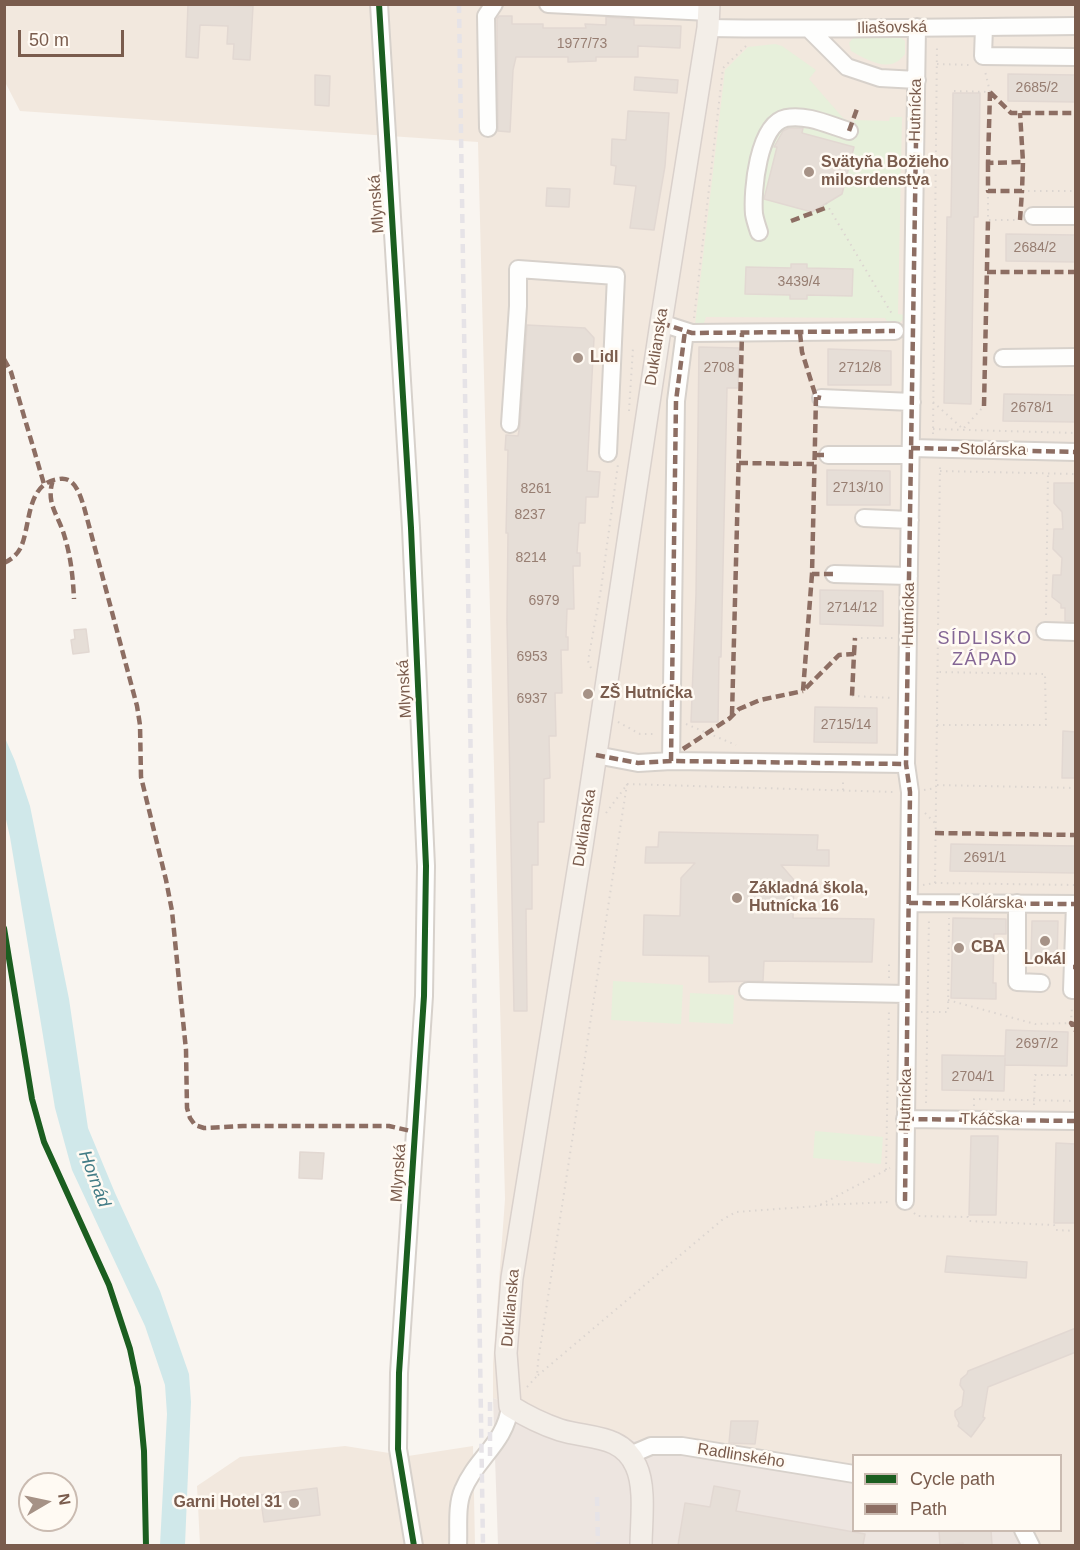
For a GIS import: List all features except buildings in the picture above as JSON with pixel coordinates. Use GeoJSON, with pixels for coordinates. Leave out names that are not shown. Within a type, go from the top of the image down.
{"type":"FeatureCollection","features":[{"type":"Feature","properties":{"kind":"main road","name":"Duklianska"},"geometry":{"type":"LineString","coordinates":[[510,1406],[506,1353],[512,1278],[596,755],[709,15]]}},
{"type":"Feature","properties":{"kind":"main road"},"geometry":{"type":"LineString","coordinates":[[510,1406],[535,1421],[563,1431],[614,1442],[630,1455],[637,1468],[641,1489],[641,1545]]}},
{"type":"Feature","properties":{"kind":"street","name":"Mlynská"},"geometry":{"type":"LineString","coordinates":[[379,4],[411,528],[426,866],[424,996],[399,1373],[398,1449],[414,1545]]}},
{"type":"Feature","properties":{"kind":"street"},"geometry":{"type":"LineString","coordinates":[[488,128],[486,16],[494,4]]}},
{"type":"Feature","properties":{"kind":"street","name":"Iliašovská"},"geometry":{"type":"LineString","coordinates":[[548,4],[709,15],[810,30],[1076,26]]}},
{"type":"Feature","properties":{"kind":"street","name":"Hutnícka"},"geometry":{"type":"LineString","coordinates":[[905,1202],[910,792],[906,764],[917,27]]}},
{"type":"Feature","properties":{"kind":"street"},"geometry":{"type":"LineString","coordinates":[[984,27],[983,61],[1076,57]]}},
{"type":"Feature","properties":{"kind":"street"},"geometry":{"type":"LineString","coordinates":[[810,30],[847,67],[880,78],[917,80]]}},
{"type":"Feature","properties":{"kind":"street"},"geometry":{"type":"LineString","coordinates":[[759,232],[754,215],[756,172],[765,138],[773,127],[783,118],[800,117],[849,131]]}},
{"type":"Feature","properties":{"kind":"street"},"geometry":{"type":"LineString","coordinates":[[1026,218],[1076,216]]}},
{"type":"Feature","properties":{"kind":"street"},"geometry":{"type":"LineString","coordinates":[[510,424],[518,306],[518,269],[616,276],[613,455]]}},
{"type":"Feature","properties":{"kind":"street"},"geometry":{"type":"LineString","coordinates":[[661,322],[689,332],[893,323]]}},
{"type":"Feature","properties":{"kind":"street","name":"Duklianska"},"geometry":{"type":"LineString","coordinates":[[670,761],[676,728],[676,401],[689,332]]}},
{"type":"Feature","properties":{"kind":"street"},"geometry":{"type":"LineString","coordinates":[[1003,358],[1076,357]]}},
{"type":"Feature","properties":{"kind":"street"},"geometry":{"type":"LineString","coordinates":[[821,398],[912,402]]}},
{"type":"Feature","properties":{"kind":"street","name":"Stolárska"},"geometry":{"type":"LineString","coordinates":[[828,455],[938,449],[1076,452]]}},
{"type":"Feature","properties":{"kind":"street"},"geometry":{"type":"LineString","coordinates":[[864,518],[910,520]]}},
{"type":"Feature","properties":{"kind":"street"},"geometry":{"type":"LineString","coordinates":[[834,574],[909,576]]}},
{"type":"Feature","properties":{"kind":"street"},"geometry":{"type":"LineString","coordinates":[[1045,631],[1076,632]]}},
{"type":"Feature","properties":{"kind":"street"},"geometry":{"type":"LineString","coordinates":[[596,755],[638,763],[670,761],[906,764]]}},
{"type":"Feature","properties":{"kind":"street","name":"Kolárska"},"geometry":{"type":"LineString","coordinates":[[909,903],[1075,904]]}},
{"type":"Feature","properties":{"kind":"street"},"geometry":{"type":"LineString","coordinates":[[1017,903],[1017,982],[1041,982]]}},
{"type":"Feature","properties":{"kind":"street"},"geometry":{"type":"LineString","coordinates":[[1074,990],[1075,904]]}},
{"type":"Feature","properties":{"kind":"street"},"geometry":{"type":"LineString","coordinates":[[748,991],[907,994]]}},
{"type":"Feature","properties":{"kind":"street","name":"Tkáčska"},"geometry":{"type":"LineString","coordinates":[[905,1119],[1076,1121]]}},
{"type":"Feature","properties":{"kind":"street"},"geometry":{"type":"LineString","coordinates":[[458,1545],[460,1506],[464,1489],[473,1472],[504,1430],[510,1406]]}},
{"type":"Feature","properties":{"kind":"street","name":"Radlinského"},"geometry":{"type":"LineString","coordinates":[[630,1455],[651,1446],[682,1446],[852,1474]]}},
{"type":"Feature","properties":{"kind":"path"},"geometry":{"type":"LineString","coordinates":[[937,41],[933,429],[1076,433]]}},
{"type":"Feature","properties":{"kind":"path"},"geometry":{"type":"LineString","coordinates":[[689,332],[723,68],[747,45]]}},
{"type":"Feature","properties":{"kind":"path"},"geometry":{"type":"LineString","coordinates":[[937,64],[983,61],[990,92],[954,90]]}},
{"type":"Feature","properties":{"kind":"path"},"geometry":{"type":"LineString","coordinates":[[988,191],[988,220],[1026,218]]}},
{"type":"Feature","properties":{"kind":"path"},"geometry":{"type":"LineString","coordinates":[[1022,191],[1076,191]]}},
{"type":"Feature","properties":{"kind":"path"},"geometry":{"type":"LineString","coordinates":[[826,203],[893,323]]}},
{"type":"Feature","properties":{"kind":"path"},"geometry":{"type":"LineString","coordinates":[[628,413],[633,348]]}},
{"type":"Feature","properties":{"kind":"path"},"geometry":{"type":"LineString","coordinates":[[933,402],[963,429]]}},
{"type":"Feature","properties":{"kind":"path"},"geometry":{"type":"LineString","coordinates":[[963,429],[984,406]]}},
{"type":"Feature","properties":{"kind":"path"},"geometry":{"type":"LineString","coordinates":[[935,883],[940,471],[938,449]]}},
{"type":"Feature","properties":{"kind":"path"},"geometry":{"type":"LineString","coordinates":[[592,672],[588,661],[602,589],[613,455]]}},
{"type":"Feature","properties":{"kind":"path"},"geometry":{"type":"LineString","coordinates":[[940,471],[1076,474]]}},
{"type":"Feature","properties":{"kind":"path"},"geometry":{"type":"LineString","coordinates":[[1045,631],[1048,473]]}},
{"type":"Feature","properties":{"kind":"path"},"geometry":{"type":"LineString","coordinates":[[855,638],[900,638]]}},
{"type":"Feature","properties":{"kind":"path"},"geometry":{"type":"LineString","coordinates":[[937,725],[1046,725],[1045,674],[938,672]]}},
{"type":"Feature","properties":{"kind":"path"},"geometry":{"type":"LineString","coordinates":[[852,696],[899,698]]}},
{"type":"Feature","properties":{"kind":"path"},"geometry":{"type":"LineString","coordinates":[[619,722],[639,734],[676,728],[736,745]]}},
{"type":"Feature","properties":{"kind":"path"},"geometry":{"type":"LineString","coordinates":[[627,784],[900,793]]}},
{"type":"Feature","properties":{"kind":"path"},"geometry":{"type":"LineString","coordinates":[[606,813],[627,784]]}},
{"type":"Feature","properties":{"kind":"path"},"geometry":{"type":"LineString","coordinates":[[627,784],[537,1376],[722,1220],[736,1212],[818,1206],[905,1160]]}},
{"type":"Feature","properties":{"kind":"path"},"geometry":{"type":"LineString","coordinates":[[936,785],[1076,788]]}},
{"type":"Feature","properties":{"kind":"path"},"geometry":{"type":"LineString","coordinates":[[921,885],[935,883],[1076,885]]}},
{"type":"Feature","properties":{"kind":"path"},"geometry":{"type":"LineString","coordinates":[[928,884],[926,1106],[931,1108]]}},
{"type":"Feature","properties":{"kind":"path"},"geometry":{"type":"LineString","coordinates":[[907,1012],[948,1012],[949,919]]}},
{"type":"Feature","properties":{"kind":"path"},"geometry":{"type":"LineString","coordinates":[[886,1171],[889,963],[898,955]]}},
{"type":"Feature","properties":{"kind":"path"},"geometry":{"type":"LineString","coordinates":[[948,1000],[1035,1024],[1071,1023],[1074,990]]}},
{"type":"Feature","properties":{"kind":"path"},"geometry":{"type":"LineString","coordinates":[[1034,1120],[1035,1075],[1076,1076]]}},
{"type":"Feature","properties":{"kind":"path"},"geometry":{"type":"LineString","coordinates":[[974,1108],[974,1099],[1076,1101]]}},
{"type":"Feature","properties":{"kind":"path"},"geometry":{"type":"LineString","coordinates":[[968,1217],[969,1221],[1054,1225],[1056,1230],[1076,1231]]}},
{"type":"Feature","properties":{"kind":"shaded area"},"geometry":{"type":"Polygon","coordinates":[[[4,5],[1075,5],[1075,1545],[1036,1545],[1029,1532],[1062,1532],[1062,1454],[852,1454],[852,1470],[608,1437],[493,1398],[493,1364],[505,1199],[478,142],[20,111],[5,82],[4,5]]]}},
{"type":"Feature","properties":{"kind":"shaded area"},"geometry":{"type":"Polygon","coordinates":[[[493,1398],[608,1437],[852,1470],[852,1532],[1029,1532],[1036,1545],[498,1545],[493,1398]]]}},
{"type":"Feature","properties":{"kind":"shaded area"},"geometry":{"type":"Polygon","coordinates":[[[345,1446],[408,1456],[473,1446],[475,1545],[200,1545],[197,1486],[240,1457],[345,1446]]]}},
{"type":"Feature","properties":{"kind":"green space"},"geometry":{"type":"Polygon","coordinates":[[[855,36],[900,37],[905,41],[905,54],[893,63],[872,62],[851,51],[849,43],[855,36]]]}},
{"type":"Feature","properties":{"kind":"green space"},"geometry":{"type":"Polygon","coordinates":[[[775,44],[782,46],[816,70],[809,79],[843,118],[849,121],[848,128],[855,127],[854,120],[889,121],[890,117],[902,117],[898,314],[905,315],[904,319],[896,325],[888,323],[885,318],[706,317],[704,323],[699,326],[695,325],[725,70],[748,47],[775,44]]]}},
{"type":"Feature","properties":{"kind":"green space"},"geometry":{"type":"Polygon","coordinates":[[[613,981],[683,985],[681,1024],[611,1020],[613,981]]]}},
{"type":"Feature","properties":{"kind":"green space"},"geometry":{"type":"Polygon","coordinates":[[[690,993],[734,995],[733,1024],[689,1022],[690,993]]]}},
{"type":"Feature","properties":{"kind":"green space"},"geometry":{"type":"Polygon","coordinates":[[[815,1131],[883,1137],[881,1164],[813,1158],[815,1131]]]}},
{"type":"Feature","properties":{"kind":"water","name":"Hornád"},"geometry":{"type":"Polygon","coordinates":[[[5,738],[30,806],[69,999],[88,1128],[160,1291],[189,1374],[191,1402],[185,1545],[160,1545],[167,1414],[165,1385],[145,1326],[72,1170],[55,1108],[5,815],[5,738]]]}},
{"type":"Feature","properties":{"kind":"railway"},"geometry":{"type":"LineString","coordinates":[[459,4],[483,1546]]}},
{"type":"Feature","properties":{"kind":"railway"},"geometry":{"type":"LineString","coordinates":[[490,1402],[490,1456]]}},
{"type":"Feature","properties":{"kind":"railway"},"geometry":{"type":"LineString","coordinates":[[597,1497],[598,1546]]}},
{"type":"Feature","properties":{"kind":"marked path"},"geometry":{"type":"LineString","coordinates":[[905,1201],[910,792],[906,764],[917,80]]}},
{"type":"Feature","properties":{"kind":"marked path"},"geometry":{"type":"LineString","coordinates":[[990,92],[988,163],[1023,162]]}},
{"type":"Feature","properties":{"kind":"marked path"},"geometry":{"type":"LineString","coordinates":[[990,92],[1011,113],[1076,113]]}},
{"type":"Feature","properties":{"kind":"marked path"},"geometry":{"type":"LineString","coordinates":[[849,131],[857,109]]}},
{"type":"Feature","properties":{"kind":"marked path"},"geometry":{"type":"LineString","coordinates":[[988,163],[988,191],[1022,191],[1020,113]]}},
{"type":"Feature","properties":{"kind":"marked path"},"geometry":{"type":"LineString","coordinates":[[1020,220],[1022,191]]}},
{"type":"Feature","properties":{"kind":"marked path"},"geometry":{"type":"LineString","coordinates":[[791,221],[828,207]]}},
{"type":"Feature","properties":{"kind":"marked path"},"geometry":{"type":"LineString","coordinates":[[984,406],[988,220]]}},
{"type":"Feature","properties":{"kind":"marked path"},"geometry":{"type":"LineString","coordinates":[[987,272],[1076,272]]}},
{"type":"Feature","properties":{"kind":"marked path"},"geometry":{"type":"LineString","coordinates":[[661,323],[692,333],[895,331]]}},
{"type":"Feature","properties":{"kind":"marked path"},"geometry":{"type":"LineString","coordinates":[[671,761],[676,401],[685,331]]}},
{"type":"Feature","properties":{"kind":"marked path"},"geometry":{"type":"LineString","coordinates":[[732,715],[742,333]]}},
{"type":"Feature","properties":{"kind":"marked path"},"geometry":{"type":"LineString","coordinates":[[800,333],[802,352],[816,397],[821,398]]}},
{"type":"Feature","properties":{"kind":"marked path"},"geometry":{"type":"LineString","coordinates":[[4,359],[11,372],[44,484]]}},
{"type":"Feature","properties":{"kind":"marked path"},"geometry":{"type":"LineString","coordinates":[[816,397],[812,574],[834,574]]}},
{"type":"Feature","properties":{"kind":"marked path"},"geometry":{"type":"LineString","coordinates":[[911,448],[1076,452]]}},
{"type":"Feature","properties":{"kind":"marked path"},"geometry":{"type":"LineString","coordinates":[[815,455],[828,455]]}},
{"type":"Feature","properties":{"kind":"marked path"},"geometry":{"type":"LineString","coordinates":[[739,463],[814,464]]}},
{"type":"Feature","properties":{"kind":"marked path"},"geometry":{"type":"LineString","coordinates":[[4,563],[21,547],[31,506],[41,488],[48,482],[59,479],[73,483],[84,507],[137,706],[140,725],[141,777],[172,911],[186,1050],[187,1108],[195,1125],[204,1128],[389,1126],[415,1132]]}},
{"type":"Feature","properties":{"kind":"marked path"},"geometry":{"type":"LineString","coordinates":[[53,480],[52,503],[67,546],[74,599]]}},
{"type":"Feature","properties":{"kind":"marked path"},"geometry":{"type":"LineString","coordinates":[[812,574],[803,691],[839,655],[854,654],[852,696]]}},
{"type":"Feature","properties":{"kind":"marked path"},"geometry":{"type":"LineString","coordinates":[[854,654],[855,638]]}},
{"type":"Feature","properties":{"kind":"marked path"},"geometry":{"type":"LineString","coordinates":[[683,749],[730,718],[739,709],[760,700],[803,691]]}},
{"type":"Feature","properties":{"kind":"marked path"},"geometry":{"type":"LineString","coordinates":[[596,755],[638,763],[671,761],[906,764]]}},
{"type":"Feature","properties":{"kind":"marked path"},"geometry":{"type":"LineString","coordinates":[[935,833],[1076,835]]}},
{"type":"Feature","properties":{"kind":"marked path"},"geometry":{"type":"LineString","coordinates":[[909,903],[1076,904]]}},
{"type":"Feature","properties":{"kind":"marked path"},"geometry":{"type":"LineString","coordinates":[[1076,1025],[1071,1023],[1076,1031]]}},
{"type":"Feature","properties":{"kind":"marked path"},"geometry":{"type":"LineString","coordinates":[[905,1119],[1076,1121]]}},
{"type":"Feature","properties":{"kind":"cycle path"},"geometry":{"type":"LineString","coordinates":[[379,4],[411,528],[426,866],[424,996],[399,1373],[398,1449],[414,1546]]}},
{"type":"Feature","properties":{"kind":"cycle path"},"geometry":{"type":"LineString","coordinates":[[4,928],[32,1099],[44,1142],[109,1285],[130,1349],[138,1387],[144,1451],[146,1546]]}},
{"type":"Feature","properties":{"kind":"place","name":"Svätyňa Božieho milosrdenstva"},"geometry":{"type":"Point","coordinates":[809,172]}},
{"type":"Feature","properties":{"kind":"place","name":"Lidl"},"geometry":{"type":"Point","coordinates":[578,358]}},
{"type":"Feature","properties":{"kind":"place","name":"ZŠ Hutnícka"},"geometry":{"type":"Point","coordinates":[588,694]}},
{"type":"Feature","properties":{"kind":"place","name":"Základná škola, Hutnícka 16"},"geometry":{"type":"Point","coordinates":[737,898]}},
{"type":"Feature","properties":{"kind":"place","name":"Lokál"},"geometry":{"type":"Point","coordinates":[1045,941]}},
{"type":"Feature","properties":{"kind":"place","name":"CBA"},"geometry":{"type":"Point","coordinates":[959,948]}},
{"type":"Feature","properties":{"kind":"place","name":"Garni Hotel 31"},"geometry":{"type":"Point","coordinates":[294,1503]}},
{"type":"Feature","properties":{"kind":"district","name":"SÍDLISKO ZÁPAD"},"geometry":{"type":"Point","coordinates":[985,649]}}]}
